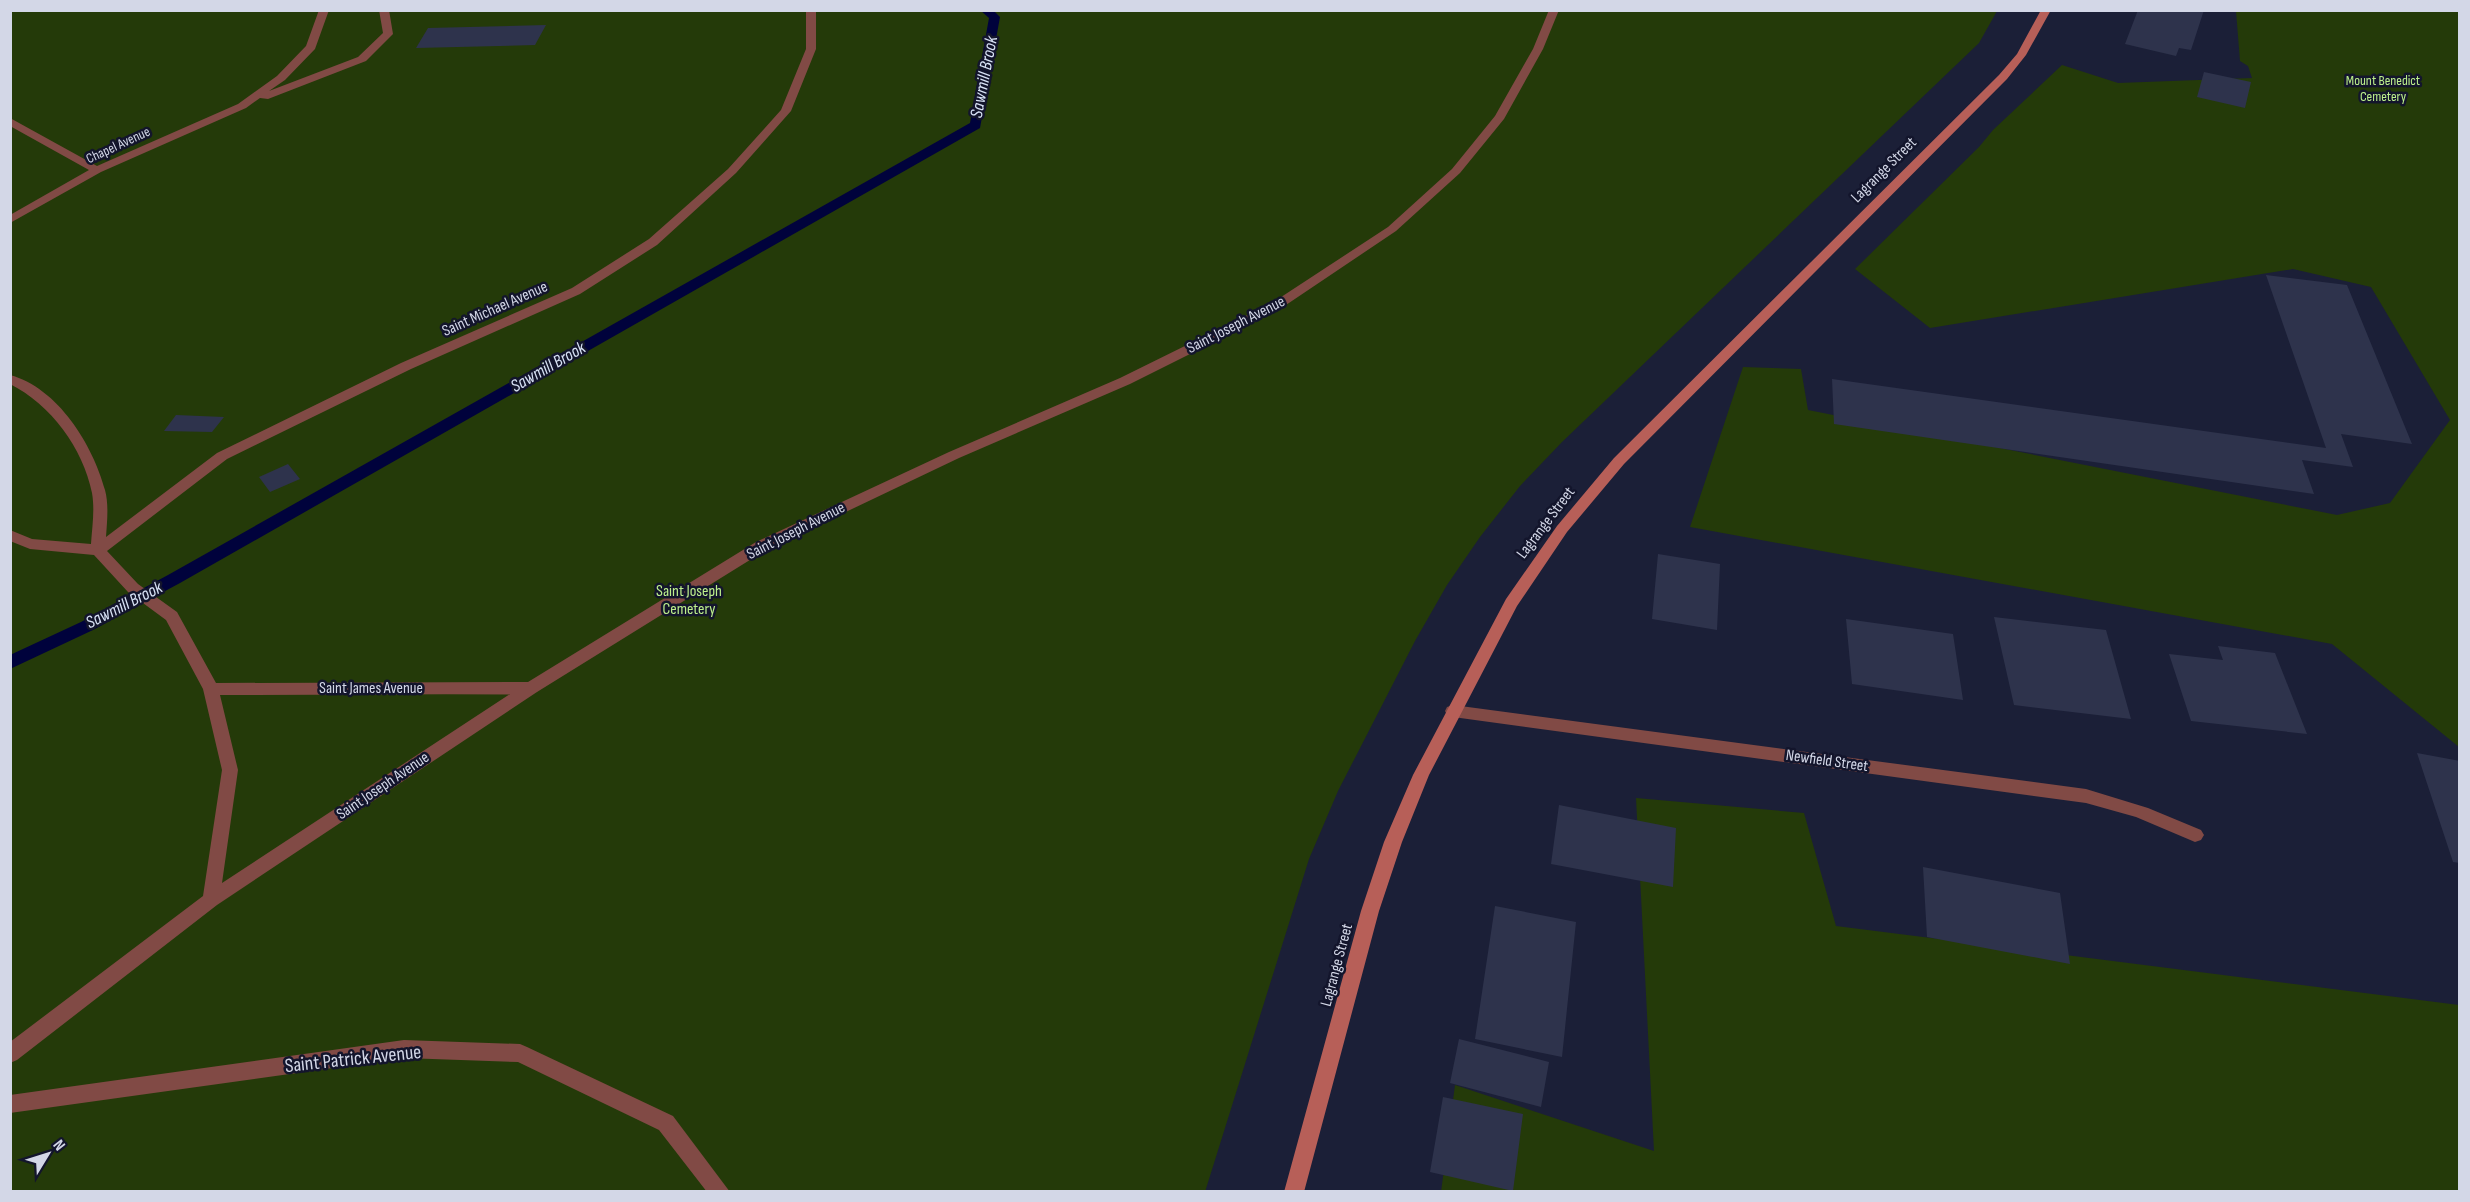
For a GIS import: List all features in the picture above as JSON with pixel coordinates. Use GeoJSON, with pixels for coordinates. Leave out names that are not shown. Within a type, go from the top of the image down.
{"type":"FeatureCollection","features":[{"type":"Feature","properties":{"kind":"main road","name":"Lagrange Street"},"geometry":{"type":"LineString","coordinates":[[1294,1191],[1370,911],[1393,842],[1421,775],[1510,603],[1562,528],[1590,495],[1660,418],[2003,77],[2021,55],[2046,10]]}},
{"type":"Feature","properties":{"kind":"street","name":"Chapel Avenue"},"geometry":{"type":"LineString","coordinates":[[242,106],[281,78],[311,46],[324,10]]}},
{"type":"Feature","properties":{"kind":"street","name":"Chapel Avenue"},"geometry":{"type":"LineString","coordinates":[[10,220],[97,170],[242,106],[362,58],[388,34],[384,10]]}},
{"type":"Feature","properties":{"kind":"street","name":"Saint Michael Avenue"},"geometry":{"type":"LineString","coordinates":[[98,550],[222,456],[406,366],[576,291],[653,242],[732,171],[786,111],[811,49],[811,10]]}},
{"type":"Feature","properties":{"kind":"street","name":"Saint Joseph Avenue"},"geometry":{"type":"LineString","coordinates":[[10,1054],[211,900],[531,688],[761,546],[954,455],[1125,381],[1276,306],[1392,229],[1456,171],[1500,117],[1538,49],[1554,10]]}},
{"type":"Feature","properties":{"kind":"street"},"geometry":{"type":"LineString","coordinates":[[10,121],[97,170]]}},
{"type":"Feature","properties":{"kind":"street"},"geometry":{"type":"LineString","coordinates":[[10,379],[30,386],[73,430],[99,492],[98,550]]}},
{"type":"Feature","properties":{"kind":"street"},"geometry":{"type":"LineString","coordinates":[[10,535],[30,544],[98,550],[133,588],[172,616],[211,689],[230,770],[211,900]]}},
{"type":"Feature","properties":{"kind":"street","name":"Saint James Avenue"},"geometry":{"type":"LineString","coordinates":[[211,689],[531,688]]}},
{"type":"Feature","properties":{"kind":"street","name":"Newfield Street"},"geometry":{"type":"LineString","coordinates":[[1453,711],[2086,796],[2132,808],[2194,835]]}},
{"type":"Feature","properties":{"kind":"street","name":"Saint Patrick Avenue"},"geometry":{"type":"LineString","coordinates":[[10,1104],[404,1049],[520,1053],[666,1122],[720,1191]]}},
{"type":"Feature","properties":{"kind":"green space","name":"Saint Joseph Cemetery"},"geometry":{"type":"Polygon","coordinates":[[[10,11],[1997,11],[1979,43],[1562,442],[1520,486],[1480,537],[1447,585],[1415,641],[1338,791],[1309,859],[1205,1192],[11,1191],[10,11]]]}},
{"type":"Feature","properties":{"kind":"green space","name":"Mount Benedict Cemetery"},"geometry":{"type":"Polygon","coordinates":[[[2236,11],[2459,11],[2459,747],[2332,644],[1690,527],[1743,367],[1801,369],[1808,410],[2337,515],[2390,503],[2450,420],[2371,287],[2293,269],[1930,328],[1855,269],[1979,147],[1993,130],[2062,65],[2118,83],[2252,78],[2248,66],[2240,61],[2236,11]]]}},
{"type":"Feature","properties":{"kind":"green space"},"geometry":{"type":"Polygon","coordinates":[[[1636,798],[1804,813],[1836,926],[2459,1005],[2459,1191],[1441,1192],[1455,1085],[1654,1151],[1636,798]]]}},
{"type":"Feature","properties":{"kind":"building"},"geometry":{"type":"Polygon","coordinates":[[[2138,10],[2204,10],[2191,50],[2179,48],[2176,56],[2125,44],[2138,10]]]}},
{"type":"Feature","properties":{"kind":"building"},"geometry":{"type":"Polygon","coordinates":[[[546,25],[535,45],[416,48],[428,28],[546,25]]]}},
{"type":"Feature","properties":{"kind":"building"},"geometry":{"type":"Polygon","coordinates":[[[2204,72],[2251,82],[2245,108],[2197,97],[2204,72]]]}},
{"type":"Feature","properties":{"kind":"building"},"geometry":{"type":"Polygon","coordinates":[[[2266,275],[2347,285],[2412,444],[2341,434],[2353,467],[2302,460],[2314,494],[1834,424],[1832,379],[2326,448],[2266,275]]]}},
{"type":"Feature","properties":{"kind":"building"},"geometry":{"type":"Polygon","coordinates":[[[176,415],[224,417],[212,432],[164,431],[176,415]]]}},
{"type":"Feature","properties":{"kind":"building"},"geometry":{"type":"Polygon","coordinates":[[[288,464],[300,479],[270,492],[259,477],[288,464]]]}},
{"type":"Feature","properties":{"kind":"building"},"geometry":{"type":"Polygon","coordinates":[[[1658,554],[1720,564],[1717,630],[1652,619],[1658,554]]]}},
{"type":"Feature","properties":{"kind":"building"},"geometry":{"type":"Polygon","coordinates":[[[1994,617],[2106,630],[2131,719],[2014,705],[1994,617]]]}},
{"type":"Feature","properties":{"kind":"building"},"geometry":{"type":"Polygon","coordinates":[[[1846,619],[1953,634],[1963,700],[1852,684],[1846,619]]]}},
{"type":"Feature","properties":{"kind":"building"},"geometry":{"type":"Polygon","coordinates":[[[2218,646],[2275,653],[2307,734],[2191,721],[2169,654],[2223,660],[2218,646]]]}},
{"type":"Feature","properties":{"kind":"building"},"geometry":{"type":"Polygon","coordinates":[[[2417,753],[2460,761],[2460,863],[2453,862],[2417,753]]]}},
{"type":"Feature","properties":{"kind":"building"},"geometry":{"type":"Polygon","coordinates":[[[1559,805],[1676,828],[1673,887],[1551,864],[1559,805]]]}},
{"type":"Feature","properties":{"kind":"building"},"geometry":{"type":"Polygon","coordinates":[[[1923,867],[2060,893],[2070,964],[1927,937],[1923,867]]]}},
{"type":"Feature","properties":{"kind":"building"},"geometry":{"type":"Polygon","coordinates":[[[1495,906],[1576,922],[1562,1057],[1475,1039],[1495,906]]]}},
{"type":"Feature","properties":{"kind":"building"},"geometry":{"type":"Polygon","coordinates":[[[1459,1039],[1549,1062],[1541,1107],[1450,1083],[1459,1039]]]}},
{"type":"Feature","properties":{"kind":"building"},"geometry":{"type":"Polygon","coordinates":[[[1443,1097],[1523,1114],[1513,1191],[1430,1172],[1443,1097]]]}},
{"type":"Feature","properties":{"kind":"waterway","name":"Sawmill Brook"},"geometry":{"type":"LineString","coordinates":[[10,663],[87,626],[174,579],[976,125],[995,17],[985,10]]}}]}
